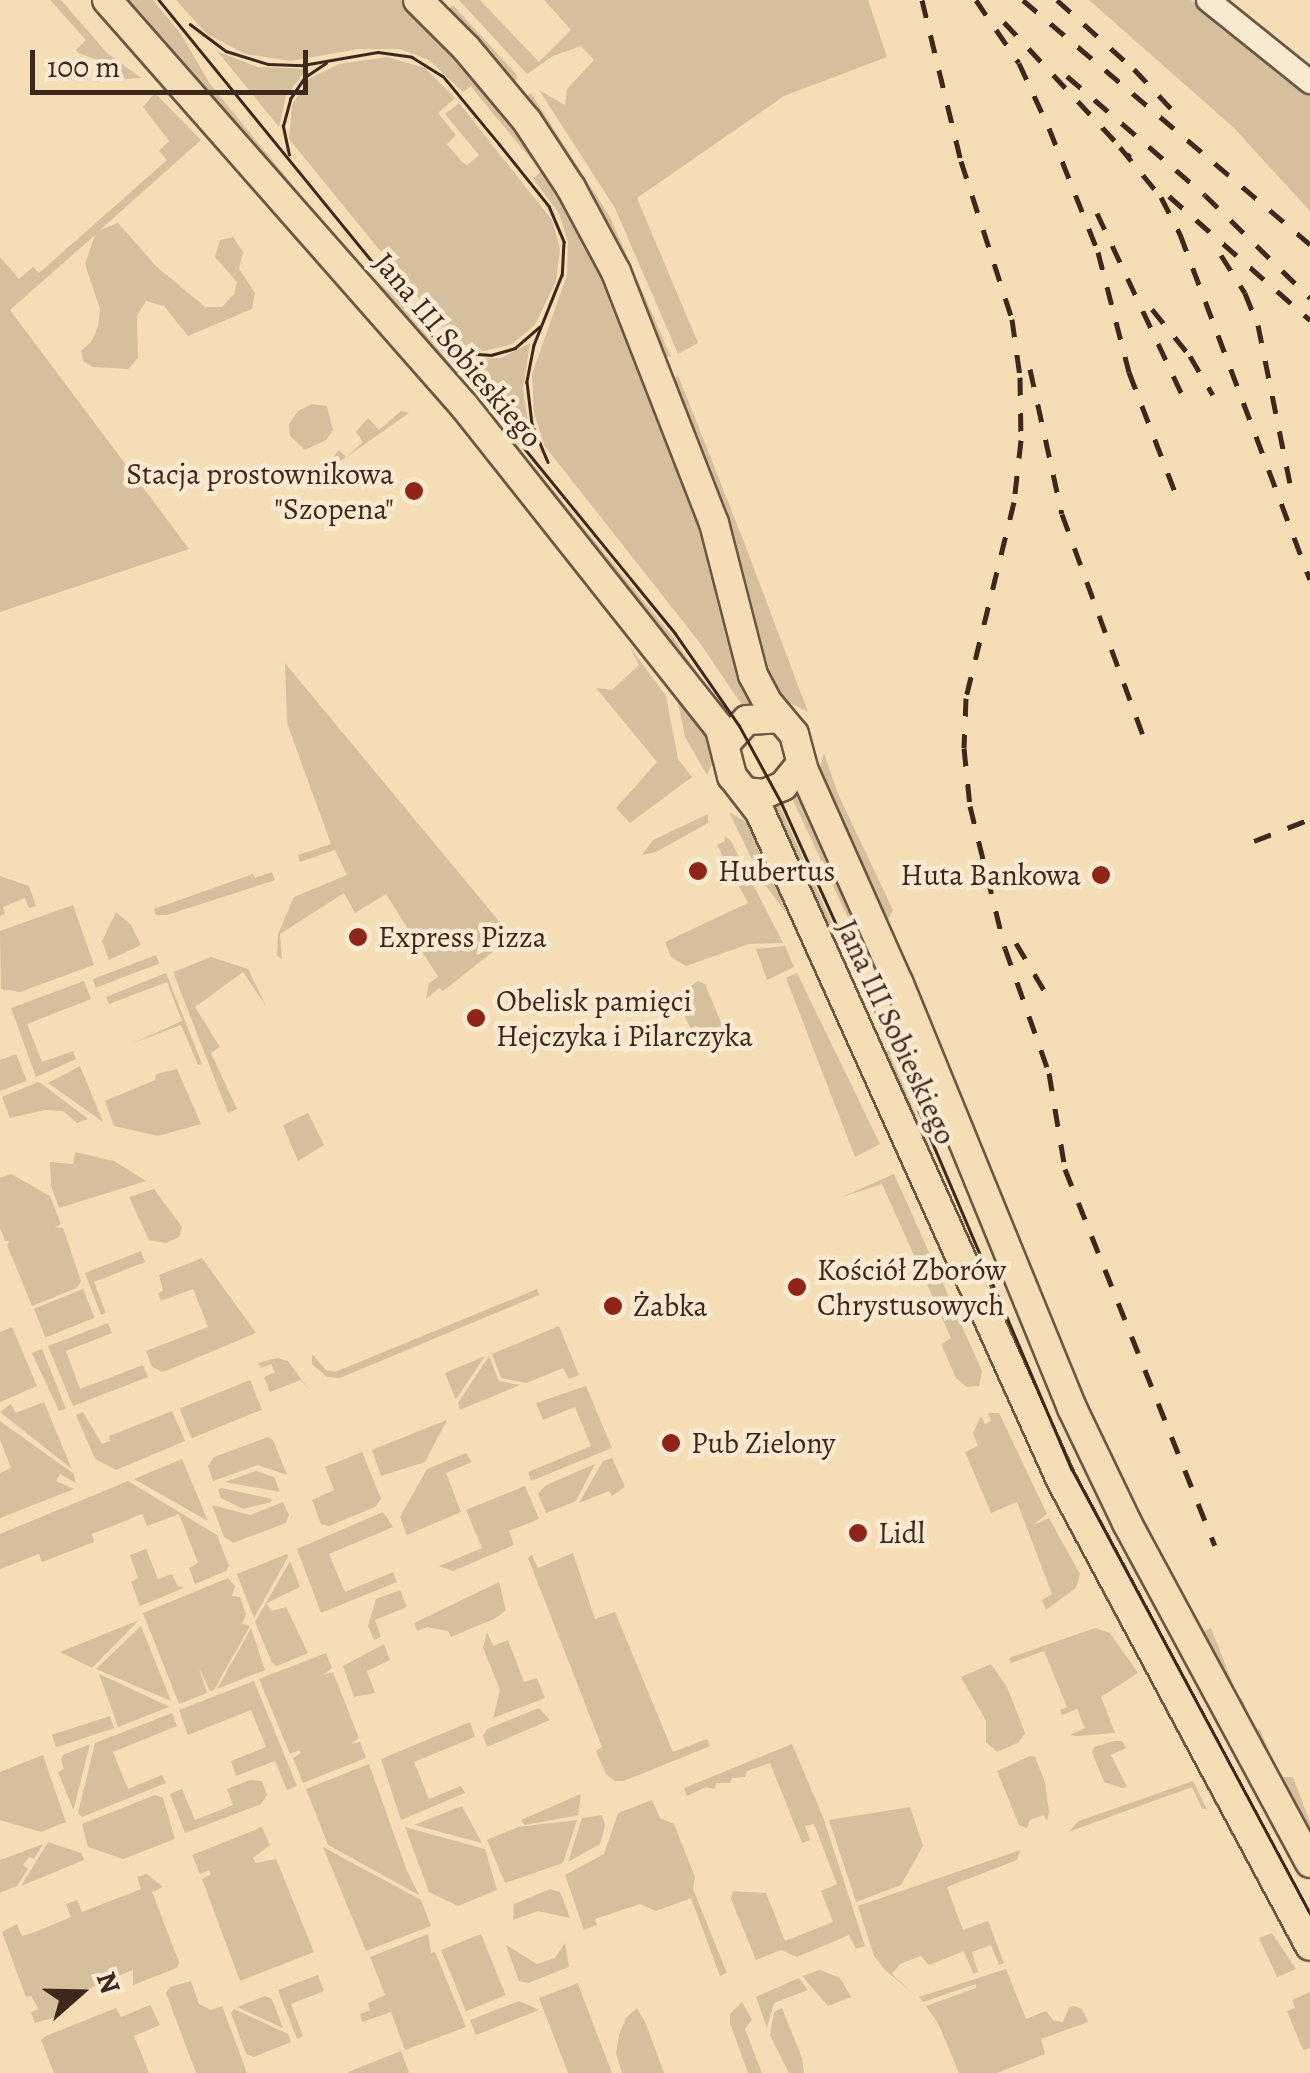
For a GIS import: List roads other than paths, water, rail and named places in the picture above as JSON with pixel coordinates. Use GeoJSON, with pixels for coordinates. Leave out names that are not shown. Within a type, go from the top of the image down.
{"type":"FeatureCollection","features":[{"type":"Feature","properties":{"kind":"main road","name":"Jana III Sobieskiego"},"geometry":{"type":"LineString","coordinates":[[107,0],[466,407],[590,559],[716,724],[726,743],[732,776],[760,812],[1060,1480],[1310,1946]]}},
{"type":"Feature","properties":{"kind":"main road","name":"Jana III Sobieskiego"},"geometry":{"type":"LineString","coordinates":[[418,0],[466,48],[527,122],[596,232],[637,320],[704,496],[753,674],[794,734],[802,764],[899,984],[1088,1443],[1310,1863]]}},
{"type":"Feature","properties":{"kind":"main road"},"geometry":{"type":"LineString","coordinates":[[726,743],[747,720],[780,718]]}},
{"type":"Feature","properties":{"kind":"main road"},"geometry":{"type":"LineString","coordinates":[[745,792],[764,794],[783,786],[802,764]]}},
{"type":"Feature","properties":{"kind":"street"},"geometry":{"type":"LineString","coordinates":[[1208,0],[1310,82]]}},
{"type":"Feature","properties":{"kind":"tram line"},"geometry":{"type":"LineString","coordinates":[[159,0],[675,633],[739,725],[781,802],[890,1043],[1072,1469],[1310,1913]]}},
{"type":"Feature","properties":{"kind":"tram line"},"geometry":{"type":"LineString","coordinates":[[190,24],[226,51],[268,64],[303,65],[378,52],[412,57],[443,76],[500,145],[549,206],[564,242],[562,275],[534,345],[527,382],[532,424],[548,462]]}},
{"type":"Feature","properties":{"kind":"tram line"},"geometry":{"type":"LineString","coordinates":[[289,155],[283,126],[290,99],[305,77],[326,63]]}},
{"type":"Feature","properties":{"kind":"tram line"},"geometry":{"type":"LineString","coordinates":[[441,342],[464,353],[491,355],[515,348],[539,327]]}},
{"type":"Feature","properties":{"kind":"railway"},"geometry":{"type":"LineString","coordinates":[[922,0],[961,161],[1012,319],[1020,377],[1021,440],[1014,502],[966,698],[964,748],[970,806],[1005,948],[1049,1073],[1065,1169],[1215,1545]]}},
{"type":"Feature","properties":{"kind":"railway"},"geometry":{"type":"LineString","coordinates":[[976,0],[1019,63],[1049,128],[1098,252],[1129,372],[1180,505]]}},
{"type":"Feature","properties":{"kind":"railway"},"geometry":{"type":"LineString","coordinates":[[1023,0],[1310,244]]}},
{"type":"Feature","properties":{"kind":"railway"},"geometry":{"type":"LineString","coordinates":[[1057,0],[1134,69],[1180,118]]}},
{"type":"Feature","properties":{"kind":"railway"},"geometry":{"type":"LineString","coordinates":[[1004,22],[1130,157]]}},
{"type":"Feature","properties":{"kind":"railway"},"geometry":{"type":"LineString","coordinates":[[1067,76],[1205,195],[1310,298]]}},
{"type":"Feature","properties":{"kind":"railway"},"geometry":{"type":"LineString","coordinates":[[1120,147],[1161,197],[1180,234],[1310,579]]}},
{"type":"Feature","properties":{"kind":"railway"},"geometry":{"type":"LineString","coordinates":[[1169,196],[1310,320]]}},
{"type":"Feature","properties":{"kind":"railway"},"geometry":{"type":"LineString","coordinates":[[1097,213],[1187,405]]}},
{"type":"Feature","properties":{"kind":"railway"},"geometry":{"type":"LineString","coordinates":[[1221,255],[1245,293],[1258,325],[1290,483]]}},
{"type":"Feature","properties":{"kind":"railway"},"geometry":{"type":"LineString","coordinates":[[1152,309],[1190,356],[1213,395]]}},
{"type":"Feature","properties":{"kind":"railway"},"geometry":{"type":"LineString","coordinates":[[1030,369],[1062,514],[1145,741]]}},
{"type":"Feature","properties":{"kind":"railway"},"geometry":{"type":"LineString","coordinates":[[1254,841],[1310,819]]}},
{"type":"Feature","properties":{"kind":"railway"},"geometry":{"type":"LineString","coordinates":[[1016,943],[1051,1002]]}},
{"type":"Feature","properties":{"kind":"place","name":"Stacja prostownikowa \"Szopena\""},"geometry":{"type":"Point","coordinates":[414,491]}},
{"type":"Feature","properties":{"kind":"place","name":"Hubertus"},"geometry":{"type":"Point","coordinates":[698,871]}},
{"type":"Feature","properties":{"kind":"place","name":"Huta Bankowa"},"geometry":{"type":"Point","coordinates":[1101,875]}},
{"type":"Feature","properties":{"kind":"place","name":"Express Pizza"},"geometry":{"type":"Point","coordinates":[358,937]}},
{"type":"Feature","properties":{"kind":"place","name":"Obelisk pamięci Hejczyka i Pilarczyka"},"geometry":{"type":"Point","coordinates":[476,1018]}},
{"type":"Feature","properties":{"kind":"place","name":"Kościół Zborów Chrystusowych"},"geometry":{"type":"Point","coordinates":[797,1287]}},
{"type":"Feature","properties":{"kind":"place","name":"Żabka"},"geometry":{"type":"Point","coordinates":[613,1306]}},
{"type":"Feature","properties":{"kind":"place","name":"Pub Zielony"},"geometry":{"type":"Point","coordinates":[671,1443]}},
{"type":"Feature","properties":{"kind":"place","name":"Lidl"},"geometry":{"type":"Point","coordinates":[858,1533]}}]}
